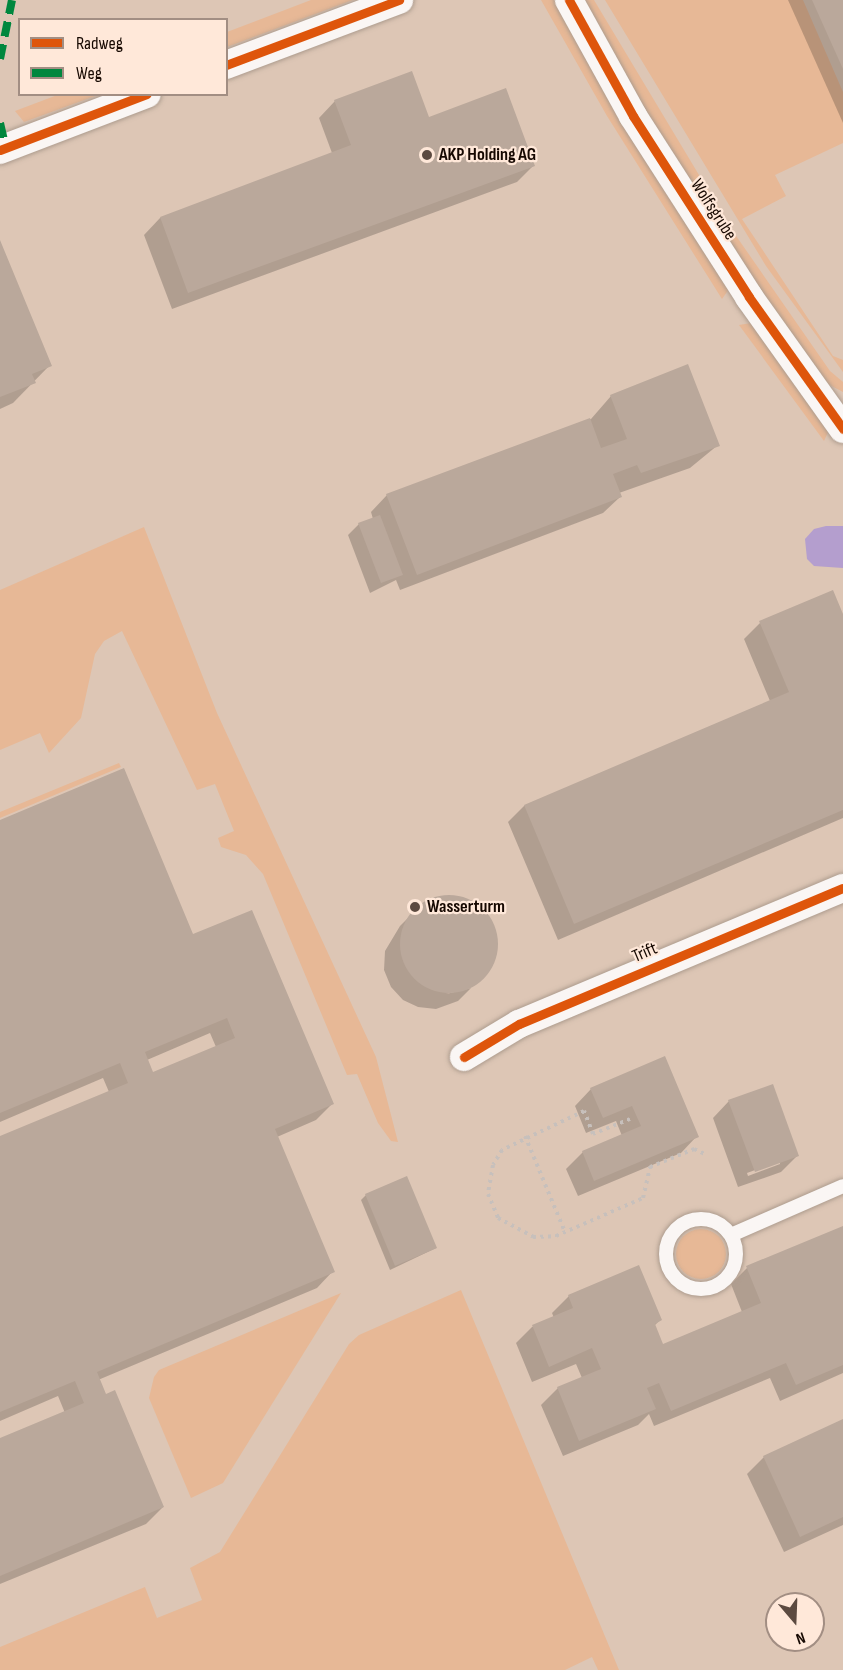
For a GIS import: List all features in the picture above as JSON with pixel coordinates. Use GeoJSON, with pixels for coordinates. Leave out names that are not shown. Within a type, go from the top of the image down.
{"type":"FeatureCollection","features":[{"type":"Feature","properties":{"kind":"street"},"geometry":{"type":"LineString","coordinates":[[228,64],[399,0]]}},
{"type":"Feature","properties":{"kind":"street","name":"Wolfsgrube"},"geometry":{"type":"LineString","coordinates":[[569,0],[652,146],[749,297],[842,427]]}},
{"type":"Feature","properties":{"kind":"street"},"geometry":{"type":"LineString","coordinates":[[0,150],[142,96]]}},
{"type":"Feature","properties":{"kind":"street","name":"Trift"},"geometry":{"type":"LineString","coordinates":[[464,1057],[519,1024],[843,888]]}},
{"type":"Feature","properties":{"kind":"lane"},"geometry":{"type":"LineString","coordinates":[[731,1234],[843,1186]]}},
{"type":"Feature","properties":{"kind":"lane"},"geometry":{"type":"LineString","coordinates":[[702,1219],[715,1221],[731,1234],[737,1250],[736,1264],[720,1284],[694,1289],[672,1275],[666,1247],[678,1228],[702,1219]]}},
{"type":"Feature","properties":{"kind":"path"},"geometry":{"type":"LineString","coordinates":[[630,1119],[593,1134],[584,1111],[525,1136],[502,1150],[494,1165],[488,1194],[498,1218],[522,1233],[546,1238],[643,1198],[650,1167],[694,1149],[707,1155]]}},
{"type":"Feature","properties":{"kind":"path"},"geometry":{"type":"LineString","coordinates":[[525,1136],[565,1232]]}},
{"type":"Feature","properties":{"kind":"shaded area"},"geometry":{"type":"Polygon","coordinates":[[[311,0],[353,0],[228,47],[228,32],[311,0]]]}},
{"type":"Feature","properties":{"kind":"shaded area"},"geometry":{"type":"Polygon","coordinates":[[[541,0],[555,0],[650,168],[729,289],[722,299],[607,116],[541,0]]]}},
{"type":"Feature","properties":{"kind":"shaded area"},"geometry":{"type":"Polygon","coordinates":[[[581,0],[594,0],[732,230],[830,371],[843,382],[843,392],[826,383],[764,299],[635,95],[581,0]]]}},
{"type":"Feature","properties":{"kind":"shaded area"},"geometry":{"type":"Polygon","coordinates":[[[605,0],[803,0],[843,92],[843,143],[775,175],[786,196],[742,219],[833,356],[843,360],[843,372],[766,266],[605,0]]]}},
{"type":"Feature","properties":{"kind":"shaded area"},"geometry":{"type":"Polygon","coordinates":[[[55,96],[95,96],[24,122],[15,111],[55,96]]]}},
{"type":"Feature","properties":{"kind":"shaded area"},"geometry":{"type":"Polygon","coordinates":[[[751,323],[829,430],[824,441],[739,325],[751,323]]]}},
{"type":"Feature","properties":{"kind":"shaded area"},"geometry":{"type":"Polygon","coordinates":[[[843,526],[843,568],[814,566],[807,559],[805,539],[814,529],[843,526]]]}},
{"type":"Feature","properties":{"kind":"shaded area"},"geometry":{"type":"Polygon","coordinates":[[[144,527],[217,713],[376,1057],[398,1142],[391,1141],[378,1123],[357,1074],[347,1075],[263,874],[246,855],[221,847],[218,838],[234,831],[215,784],[197,790],[122,631],[104,641],[95,654],[81,718],[49,753],[40,733],[0,750],[0,590],[144,527]]]}},
{"type":"Feature","properties":{"kind":"shaded area"},"geometry":{"type":"Polygon","coordinates":[[[119,763],[121,767],[0,818],[0,812],[119,763]]]}},
{"type":"Feature","properties":{"kind":"shaded area"},"geometry":{"type":"Polygon","coordinates":[[[696,1229],[706,1229],[719,1236],[726,1249],[726,1259],[719,1272],[706,1279],[696,1279],[687,1275],[680,1268],[676,1259],[676,1249],[680,1240],[687,1233],[696,1229]]]}},
{"type":"Feature","properties":{"kind":"shaded area"},"geometry":{"type":"Polygon","coordinates":[[[461,1290],[619,1670],[598,1670],[592,1657],[565,1670],[0,1670],[0,1647],[145,1587],[157,1618],[202,1600],[190,1568],[220,1552],[349,1344],[359,1335],[461,1290]]]}},
{"type":"Feature","properties":{"kind":"shaded area"},"geometry":{"type":"Polygon","coordinates":[[[341,1293],[223,1483],[191,1498],[149,1398],[154,1377],[159,1370],[341,1293]]]}},
{"type":"Feature","properties":{"kind":"building"},"geometry":{"type":"Polygon","coordinates":[[[812,0],[843,0],[843,69],[812,0]]]}},
{"type":"Feature","properties":{"kind":"building","name":"AKP Holding AG"},"geometry":{"type":"Polygon","coordinates":[[[412,71],[429,117],[506,88],[535,166],[188,293],[160,217],[351,145],[334,100],[412,71]]]}},
{"type":"Feature","properties":{"kind":"building"},"geometry":{"type":"Polygon","coordinates":[[[0,240],[52,366],[32,374],[36,383],[0,397],[0,240]]]}},
{"type":"Feature","properties":{"kind":"building"},"geometry":{"type":"Polygon","coordinates":[[[688,364],[720,446],[641,473],[637,465],[613,474],[622,497],[417,575],[386,494],[590,418],[601,448],[627,439],[610,395],[688,364]]]}},
{"type":"Feature","properties":{"kind":"building"},"geometry":{"type":"Polygon","coordinates":[[[380,515],[403,575],[381,583],[358,523],[380,515]]]}},
{"type":"Feature","properties":{"kind":"building"},"geometry":{"type":"Polygon","coordinates":[[[833,590],[843,614],[843,810],[574,924],[524,805],[789,692],[759,621],[833,590]]]}},
{"type":"Feature","properties":{"kind":"building"},"geometry":{"type":"Polygon","coordinates":[[[124,768],[193,934],[252,910],[334,1104],[275,1129],[335,1272],[97,1372],[106,1394],[115,1390],[164,1507],[0,1576],[0,1438],[84,1403],[75,1381],[0,1412],[0,1136],[128,1083],[120,1063],[0,1113],[0,820],[124,768]],[[227,1018],[145,1052],[153,1072],[235,1038],[227,1018]]]}},
{"type":"Feature","properties":{"kind":"building"},"geometry":{"type":"Polygon","coordinates":[[[449,895],[468,899],[483,910],[494,925],[498,944],[494,963],[483,978],[468,989],[449,993],[430,989],[415,978],[404,963],[400,944],[404,925],[415,910],[430,899],[449,895]]]}},
{"type":"Feature","properties":{"kind":"building"},"geometry":{"type":"Polygon","coordinates":[[[665,1056],[699,1137],[594,1181],[582,1151],[641,1126],[632,1106],[603,1118],[590,1088],[665,1056]]]}},
{"type":"Feature","properties":{"kind":"building"},"geometry":{"type":"Polygon","coordinates":[[[773,1084],[799,1156],[755,1172],[728,1100],[773,1084]]]}},
{"type":"Feature","properties":{"kind":"building"},"geometry":{"type":"Polygon","coordinates":[[[407,1176],[437,1248],[395,1266],[365,1194],[407,1176]]]}},
{"type":"Feature","properties":{"kind":"building"},"geometry":{"type":"Polygon","coordinates":[[[843,1226],[843,1365],[796,1385],[786,1363],[671,1411],[659,1383],[647,1388],[656,1409],[579,1441],[557,1387],[601,1369],[592,1348],[549,1367],[532,1325],[573,1308],[568,1295],[639,1265],[662,1320],[655,1324],[663,1344],[761,1303],[746,1266],[843,1226]]]}},
{"type":"Feature","properties":{"kind":"building"},"geometry":{"type":"Polygon","coordinates":[[[843,1419],[843,1517],[800,1537],[763,1456],[843,1419]]]}},
{"type":"Feature","properties":{"kind":"marked path"},"geometry":{"type":"LineString","coordinates":[[0,59],[12,0]]}},
{"type":"Feature","properties":{"kind":"marked path"},"geometry":{"type":"LineString","coordinates":[[0,123],[6,148]]}},
{"type":"Feature","properties":{"kind":"cycle path"},"geometry":{"type":"LineString","coordinates":[[228,64],[399,0]]}},
{"type":"Feature","properties":{"kind":"cycle path"},"geometry":{"type":"LineString","coordinates":[[569,0],[633,116],[749,297],[843,429]]}},
{"type":"Feature","properties":{"kind":"cycle path"},"geometry":{"type":"LineString","coordinates":[[0,150],[142,96]]}},
{"type":"Feature","properties":{"kind":"cycle path"},"geometry":{"type":"LineString","coordinates":[[464,1057],[519,1024],[843,888]]}},
{"type":"Feature","properties":{"kind":"place","name":"AKP Holding AG"},"geometry":{"type":"Point","coordinates":[427,155]}},
{"type":"Feature","properties":{"kind":"place","name":"Wasserturm"},"geometry":{"type":"Point","coordinates":[415,907]}}]}
